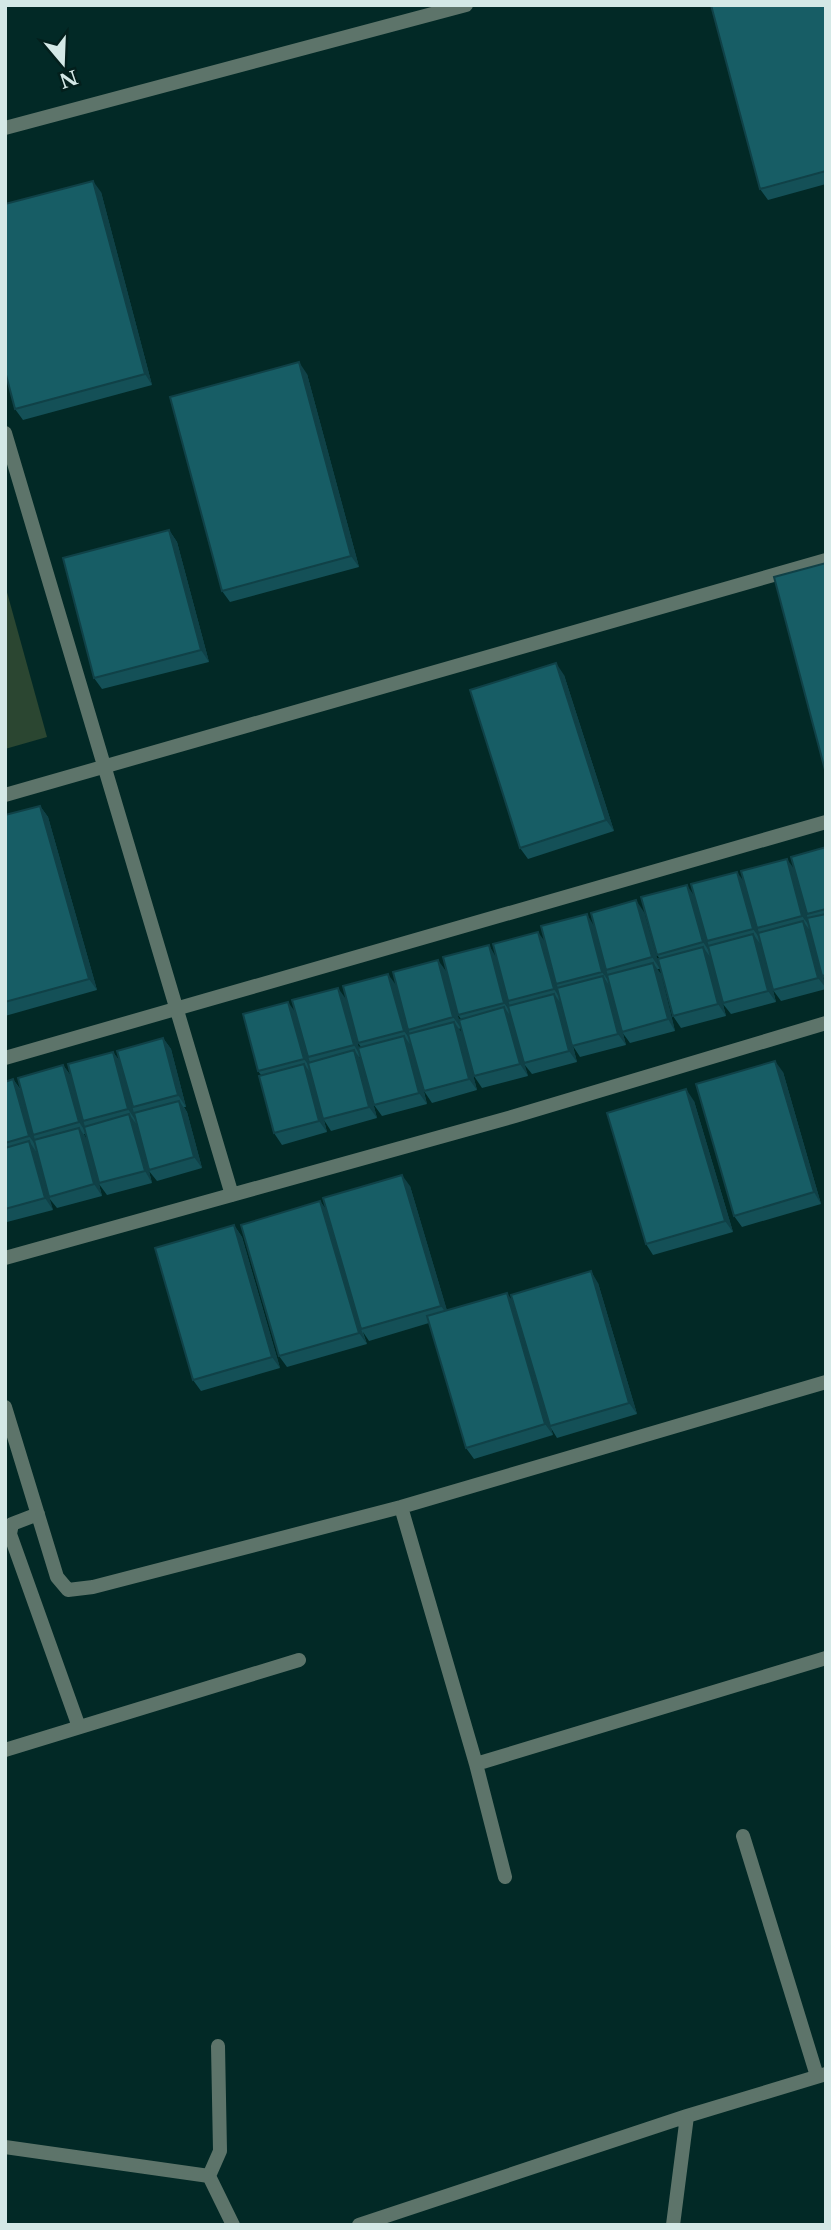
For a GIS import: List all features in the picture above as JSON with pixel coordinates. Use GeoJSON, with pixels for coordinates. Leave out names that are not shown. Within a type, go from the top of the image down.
{"type":"FeatureCollection","features":[{"type":"Feature","properties":{"kind":"street"},"geometry":{"type":"LineString","coordinates":[[5,128],[466,5]]}},
{"type":"Feature","properties":{"kind":"street"},"geometry":{"type":"LineString","coordinates":[[5,433],[232,1195]]}},
{"type":"Feature","properties":{"kind":"street"},"geometry":{"type":"LineString","coordinates":[[5,795],[826,560]]}},
{"type":"Feature","properties":{"kind":"street"},"geometry":{"type":"LineString","coordinates":[[5,1058],[826,822]]}},
{"type":"Feature","properties":{"kind":"street"},"geometry":{"type":"LineString","coordinates":[[5,1258],[515,1116],[826,1023]]}},
{"type":"Feature","properties":{"kind":"street"},"geometry":{"type":"LineString","coordinates":[[5,1407],[57,1577],[68,1590],[93,1587],[401,1507],[826,1382]]}},
{"type":"Feature","properties":{"kind":"street"},"geometry":{"type":"LineString","coordinates":[[401,1507],[476,1764],[505,1877]]}},
{"type":"Feature","properties":{"kind":"street"},"geometry":{"type":"LineString","coordinates":[[37,1514],[12,1524],[10,1534],[79,1727]]}},
{"type":"Feature","properties":{"kind":"street"},"geometry":{"type":"LineString","coordinates":[[476,1764],[826,1658]]}},
{"type":"Feature","properties":{"kind":"street"},"geometry":{"type":"LineString","coordinates":[[5,1750],[299,1660]]}},
{"type":"Feature","properties":{"kind":"street"},"geometry":{"type":"LineString","coordinates":[[359,2225],[687,2116],[821,2075],[743,1836]]}},
{"type":"Feature","properties":{"kind":"street"},"geometry":{"type":"LineString","coordinates":[[218,2046],[220,2151],[209,2176],[233,2225]]}},
{"type":"Feature","properties":{"kind":"street"},"geometry":{"type":"LineString","coordinates":[[673,2225],[687,2116]]}},
{"type":"Feature","properties":{"kind":"street"},"geometry":{"type":"LineString","coordinates":[[5,2147],[209,2176]]}},
{"type":"Feature","properties":{"kind":"green space"},"geometry":{"type":"Polygon","coordinates":[[[5,585],[47,737],[5,749],[5,585]]]}},
{"type":"Feature","properties":{"kind":"building"},"geometry":{"type":"Polygon","coordinates":[[[711,5],[826,5],[826,171],[760,189],[711,5]]]}},
{"type":"Feature","properties":{"kind":"building"},"geometry":{"type":"Polygon","coordinates":[[[93,181],[145,374],[15,409],[5,371],[5,204],[93,181]]]}},
{"type":"Feature","properties":{"kind":"building"},"geometry":{"type":"Polygon","coordinates":[[[299,362],[351,556],[222,591],[170,397],[299,362]]]}},
{"type":"Feature","properties":{"kind":"building"},"geometry":{"type":"Polygon","coordinates":[[[169,530],[201,650],[94,678],[63,558],[169,530]]]}},
{"type":"Feature","properties":{"kind":"building"},"geometry":{"type":"Polygon","coordinates":[[[826,563],[826,770],[825,770],[774,577],[826,563]]]}},
{"type":"Feature","properties":{"kind":"building"},"geometry":{"type":"Polygon","coordinates":[[[556,663],[606,820],[520,848],[470,690],[556,663]]]}},
{"type":"Feature","properties":{"kind":"building"},"geometry":{"type":"Polygon","coordinates":[[[40,806],[89,979],[5,1002],[5,815],[40,806]]]}},
{"type":"Feature","properties":{"kind":"building"},"geometry":{"type":"Polygon","coordinates":[[[826,847],[826,909],[807,914],[791,857],[826,847]]]}},
{"type":"Feature","properties":{"kind":"building"},"geometry":{"type":"Polygon","coordinates":[[[787,859],[802,916],[757,928],[741,871],[787,859]]]}},
{"type":"Feature","properties":{"kind":"building"},"geometry":{"type":"Polygon","coordinates":[[[737,872],[753,929],[707,941],[691,884],[737,872]]]}},
{"type":"Feature","properties":{"kind":"building"},"geometry":{"type":"Polygon","coordinates":[[[687,885],[703,942],[657,955],[641,897],[687,885]]]}},
{"type":"Feature","properties":{"kind":"building"},"geometry":{"type":"Polygon","coordinates":[[[636,900],[652,957],[606,970],[591,913],[636,900]]]}},
{"type":"Feature","properties":{"kind":"building"},"geometry":{"type":"Polygon","coordinates":[[[587,914],[602,972],[556,984],[541,926],[587,914]]]}},
{"type":"Feature","properties":{"kind":"building"},"geometry":{"type":"Polygon","coordinates":[[[826,914],[826,975],[822,976],[807,918],[826,914]]]}},
{"type":"Feature","properties":{"kind":"building"},"geometry":{"type":"Polygon","coordinates":[[[803,921],[818,978],[773,990],[758,933],[803,921]]]}},
{"type":"Feature","properties":{"kind":"building"},"geometry":{"type":"Polygon","coordinates":[[[538,932],[554,989],[508,1001],[493,944],[538,932]]]}},
{"type":"Feature","properties":{"kind":"building"},"geometry":{"type":"Polygon","coordinates":[[[753,934],[768,991],[723,1003],[708,946],[753,934]]]}},
{"type":"Feature","properties":{"kind":"building"},"geometry":{"type":"Polygon","coordinates":[[[489,945],[504,1003],[458,1015],[443,957],[489,945]]]}},
{"type":"Feature","properties":{"kind":"building"},"geometry":{"type":"Polygon","coordinates":[[[703,947],[718,1004],[673,1016],[658,959],[703,947]]]}},
{"type":"Feature","properties":{"kind":"building"},"geometry":{"type":"Polygon","coordinates":[[[438,960],[453,1017],[408,1030],[393,972],[438,960]]]}},
{"type":"Feature","properties":{"kind":"building"},"geometry":{"type":"Polygon","coordinates":[[[653,963],[668,1019],[622,1032],[607,975],[653,963]]]}},
{"type":"Feature","properties":{"kind":"building"},"geometry":{"type":"Polygon","coordinates":[[[388,974],[404,1031],[358,1043],[343,986],[388,974]]]}},
{"type":"Feature","properties":{"kind":"building"},"geometry":{"type":"Polygon","coordinates":[[[603,976],[618,1034],[572,1046],[557,988],[603,976]]]}},
{"type":"Feature","properties":{"kind":"building"},"geometry":{"type":"Polygon","coordinates":[[[338,988],[354,1045],[308,1057],[292,1000],[338,988]]]}},
{"type":"Feature","properties":{"kind":"building"},"geometry":{"type":"Polygon","coordinates":[[[554,994],[569,1051],[524,1063],[508,1006],[554,994]]]}},
{"type":"Feature","properties":{"kind":"building"},"geometry":{"type":"Polygon","coordinates":[[[288,1002],[304,1059],[258,1071],[243,1014],[288,1002]]]}},
{"type":"Feature","properties":{"kind":"building"},"geometry":{"type":"Polygon","coordinates":[[[504,1007],[520,1064],[474,1076],[459,1020],[504,1007]]]}},
{"type":"Feature","properties":{"kind":"building"},"geometry":{"type":"Polygon","coordinates":[[[454,1022],[469,1079],[424,1091],[408,1034],[454,1022]]]}},
{"type":"Feature","properties":{"kind":"building"},"geometry":{"type":"Polygon","coordinates":[[[404,1036],[419,1093],[374,1105],[358,1048],[404,1036]]]}},
{"type":"Feature","properties":{"kind":"building"},"geometry":{"type":"Polygon","coordinates":[[[163,1038],[178,1095],[133,1107],[117,1051],[163,1038]]]}},
{"type":"Feature","properties":{"kind":"building"},"geometry":{"type":"Polygon","coordinates":[[[354,1050],[369,1107],[323,1119],[308,1063],[354,1050]]]}},
{"type":"Feature","properties":{"kind":"building"},"geometry":{"type":"Polygon","coordinates":[[[113,1052],[128,1109],[83,1121],[68,1064],[113,1052]]]}},
{"type":"Feature","properties":{"kind":"building"},"geometry":{"type":"Polygon","coordinates":[[[775,1061],[814,1192],[734,1216],[696,1084],[775,1061]]]}},
{"type":"Feature","properties":{"kind":"building"},"geometry":{"type":"Polygon","coordinates":[[[304,1064],[319,1121],[274,1133],[259,1076],[304,1064]]]}},
{"type":"Feature","properties":{"kind":"building"},"geometry":{"type":"Polygon","coordinates":[[[63,1065],[79,1122],[33,1135],[18,1078],[63,1065]]]}},
{"type":"Feature","properties":{"kind":"building"},"geometry":{"type":"Polygon","coordinates":[[[13,1079],[29,1136],[5,1143],[5,1082],[13,1079]]]}},
{"type":"Feature","properties":{"kind":"building"},"geometry":{"type":"Polygon","coordinates":[[[686,1089],[725,1221],[646,1244],[607,1113],[686,1089]]]}},
{"type":"Feature","properties":{"kind":"building"},"geometry":{"type":"Polygon","coordinates":[[[179,1101],[194,1157],[149,1170],[134,1113],[179,1101]]]}},
{"type":"Feature","properties":{"kind":"building"},"geometry":{"type":"Polygon","coordinates":[[[129,1114],[145,1171],[99,1183],[84,1127],[129,1114]]]}},
{"type":"Feature","properties":{"kind":"building"},"geometry":{"type":"Polygon","coordinates":[[[79,1128],[94,1184],[49,1197],[34,1140],[79,1128]]]}},
{"type":"Feature","properties":{"kind":"building"},"geometry":{"type":"Polygon","coordinates":[[[29,1141],[45,1198],[5,1209],[5,1148],[29,1141]]]}},
{"type":"Feature","properties":{"kind":"building"},"geometry":{"type":"Polygon","coordinates":[[[402,1175],[441,1306],[361,1329],[323,1198],[402,1175]]]}},
{"type":"Feature","properties":{"kind":"building"},"geometry":{"type":"Polygon","coordinates":[[[320,1201],[359,1333],[279,1356],[241,1225],[320,1201]]]}},
{"type":"Feature","properties":{"kind":"building"},"geometry":{"type":"Polygon","coordinates":[[[234,1225],[272,1357],[193,1380],[155,1248],[234,1225]]]}},
{"type":"Feature","properties":{"kind":"building"},"geometry":{"type":"Polygon","coordinates":[[[591,1271],[629,1403],[550,1426],[511,1295],[591,1271]]]}},
{"type":"Feature","properties":{"kind":"building"},"geometry":{"type":"Polygon","coordinates":[[[507,1293],[545,1424],[466,1448],[427,1316],[507,1293]]]}}]}
